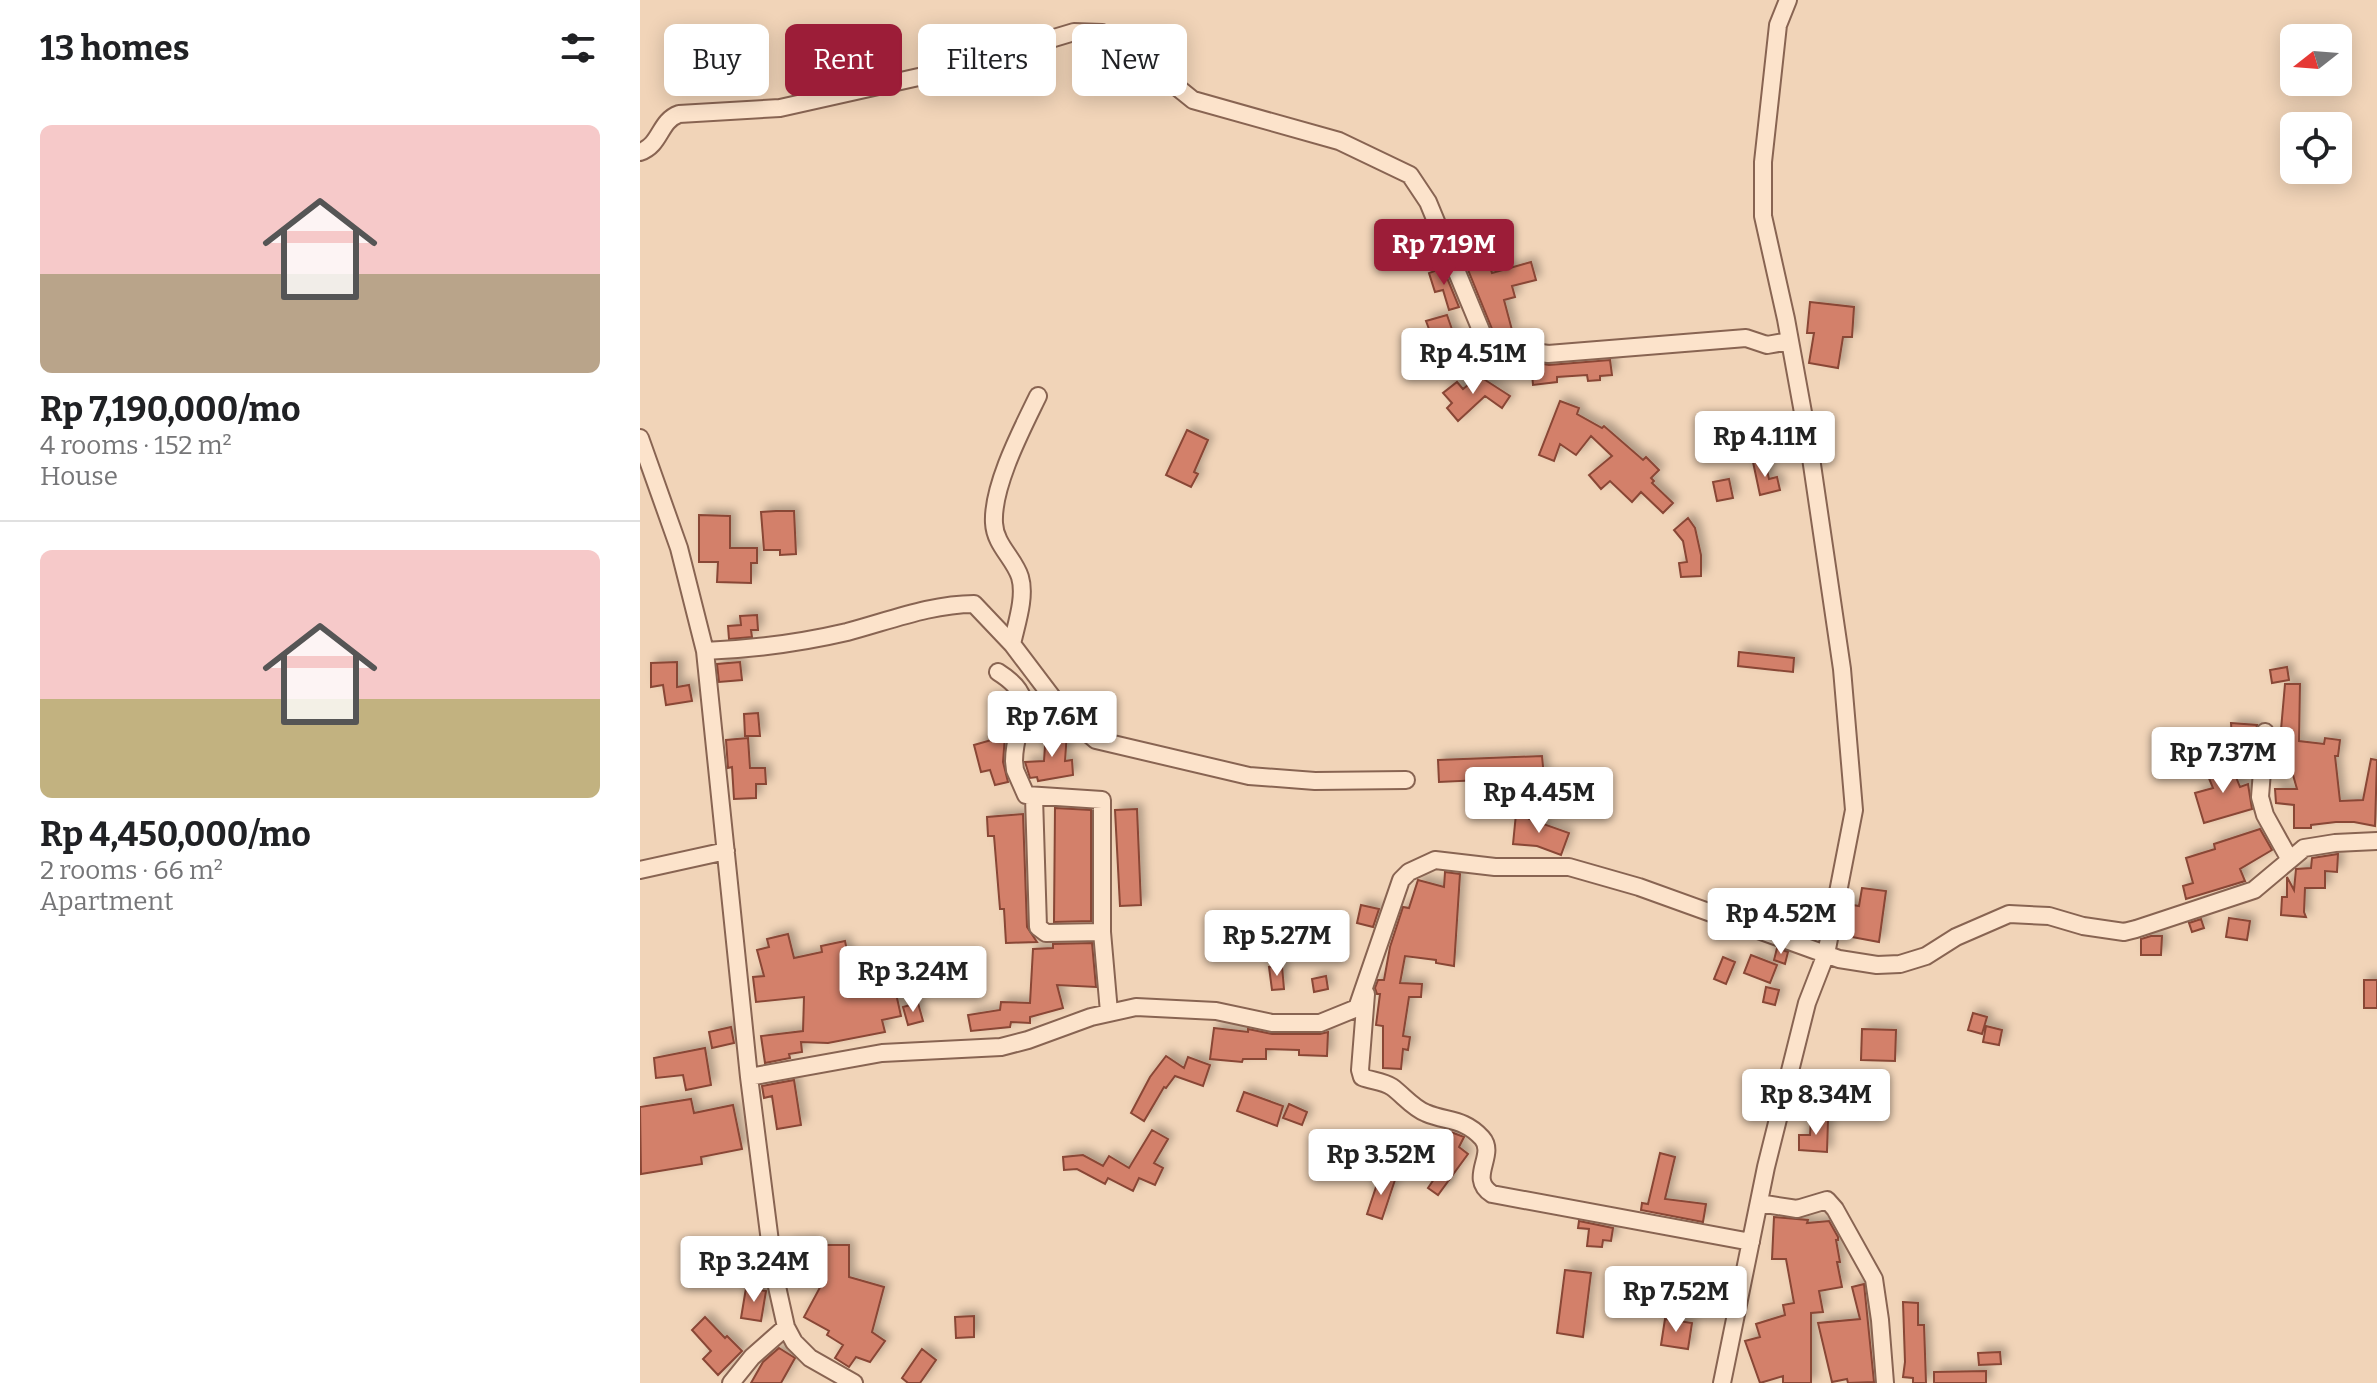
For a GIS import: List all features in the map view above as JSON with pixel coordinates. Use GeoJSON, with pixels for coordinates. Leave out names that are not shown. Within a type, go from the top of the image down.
{"type":"FeatureCollection","features":[{"type":"Feature","properties":{"kind":"street"},"geometry":{"type":"LineString","coordinates":[[1722,1383],[1759,1203],[1807,1003],[1826,954],[1854,810],[1842,669],[1810,451],[1779,343],[1763,216],[1763,162],[1778,25],[1788,0]]}},
{"type":"Feature","properties":{"kind":"street"},"geometry":{"type":"LineString","coordinates":[[640,152],[653,145],[666,123],[679,114],[780,108],[941,72],[1074,32],[1102,33],[1125,45],[1193,100],[1339,141],[1410,175],[1428,202],[1485,340],[1490,345],[1548,354],[1746,338],[1779,343]]}},
{"type":"Feature","properties":{"kind":"street"},"geometry":{"type":"LineString","coordinates":[[1012,644],[1021,601],[1021,578],[997,539],[994,517],[1011,449],[1038,396]]}},
{"type":"Feature","properties":{"kind":"street"},"geometry":{"type":"LineString","coordinates":[[640,438],[679,548],[705,651],[749,1077],[774,1273],[786,1327],[794,1342],[810,1358],[854,1383]]}},
{"type":"Feature","properties":{"kind":"street"},"geometry":{"type":"LineString","coordinates":[[705,651],[769,648],[924,611],[974,604],[1012,644],[1065,714],[1096,740],[1249,776],[1315,781],[1406,780]]}},
{"type":"Feature","properties":{"kind":"street"},"geometry":{"type":"LineString","coordinates":[[998,672],[1016,684],[1023,696],[1014,754],[1015,770],[1024,792],[1034,797],[1090,797],[1102,800],[1102,932],[1109,1012]]}},
{"type":"Feature","properties":{"kind":"street"},"geometry":{"type":"LineString","coordinates":[[2265,732],[2260,797],[2265,815],[2290,860]]}},
{"type":"Feature","properties":{"kind":"street"},"geometry":{"type":"LineString","coordinates":[[1034,797],[1038,927],[1046,933],[1102,932]]}},
{"type":"Feature","properties":{"kind":"street"},"geometry":{"type":"LineString","coordinates":[[749,1077],[882,1053],[1001,1047],[1109,1012],[1136,1007],[1216,1011],[1272,1023],[1320,1023],[1357,1008],[1401,880],[1409,872],[1435,860],[1495,867],[1569,867],[1639,887],[1839,959],[1877,965],[1900,964],[1926,956],[1956,937],[2009,914],[2049,916],[2083,926],[2124,932],[2254,890],[2304,848],[2377,841]]}},
{"type":"Feature","properties":{"kind":"street"},"geometry":{"type":"LineString","coordinates":[[640,870],[726,851]]}},
{"type":"Feature","properties":{"kind":"street"},"geometry":{"type":"LineString","coordinates":[[1368,979],[1360,1070],[1362,1077],[1388,1085],[1422,1111],[1460,1121],[1481,1137],[1486,1148],[1480,1176],[1486,1190],[1492,1194],[1751,1242]]}},
{"type":"Feature","properties":{"kind":"street"},"geometry":{"type":"LineString","coordinates":[[1759,1203],[1794,1209],[1827,1200],[1835,1209],[1874,1279],[1885,1383]]}},
{"type":"Feature","properties":{"kind":"street"},"geometry":{"type":"LineString","coordinates":[[731,1383],[752,1357],[786,1327]]}},
{"type":"Feature","properties":{"kind":"building"},"geometry":{"type":"Polygon","coordinates":[[[1487,258],[1492,273],[1531,262],[1536,280],[1512,286],[1515,297],[1504,300],[1512,330],[1501,333],[1502,336],[1494,334],[1466,265],[1487,258]]]}},
{"type":"Feature","properties":{"kind":"building"},"geometry":{"type":"Polygon","coordinates":[[[1443,268],[1459,307],[1449,310],[1443,290],[1435,292],[1429,273],[1443,268]]]}},
{"type":"Feature","properties":{"kind":"building"},"geometry":{"type":"Polygon","coordinates":[[[1810,302],[1854,307],[1852,337],[1843,337],[1838,368],[1809,363],[1814,333],[1807,333],[1810,302]]]}},
{"type":"Feature","properties":{"kind":"building"},"geometry":{"type":"Polygon","coordinates":[[[1447,315],[1456,341],[1436,348],[1426,321],[1447,315]]]}},
{"type":"Feature","properties":{"kind":"building"},"geometry":{"type":"Polygon","coordinates":[[[1487,356],[1509,359],[1503,363],[1506,372],[1493,376],[1487,356]]]}},
{"type":"Feature","properties":{"kind":"building"},"geometry":{"type":"Polygon","coordinates":[[[1610,360],[1612,375],[1600,376],[1600,380],[1588,381],[1587,375],[1557,377],[1557,382],[1533,385],[1531,362],[1549,365],[1610,360]]]}},
{"type":"Feature","properties":{"kind":"building"},"geometry":{"type":"Polygon","coordinates":[[[1479,376],[1510,396],[1502,408],[1485,396],[1458,421],[1447,408],[1452,403],[1443,393],[1457,382],[1463,389],[1479,376]]]}},
{"type":"Feature","properties":{"kind":"building"},"geometry":{"type":"Polygon","coordinates":[[[1560,401],[1579,408],[1577,414],[1602,428],[1604,426],[1643,460],[1646,457],[1659,470],[1651,478],[1652,483],[1673,503],[1663,513],[1641,492],[1632,502],[1610,481],[1601,489],[1589,475],[1612,456],[1591,436],[1576,455],[1560,444],[1554,461],[1539,455],[1560,401]]]}},
{"type":"Feature","properties":{"kind":"building"},"geometry":{"type":"Polygon","coordinates":[[[1187,430],[1208,440],[1191,487],[1166,475],[1187,430]]]}},
{"type":"Feature","properties":{"kind":"building"},"geometry":{"type":"Polygon","coordinates":[[[1765,460],[1769,479],[1777,477],[1780,490],[1760,495],[1753,462],[1765,460]]]}},
{"type":"Feature","properties":{"kind":"building"},"geometry":{"type":"Polygon","coordinates":[[[1729,479],[1733,498],[1717,501],[1713,482],[1729,479]]]}},
{"type":"Feature","properties":{"kind":"building"},"geometry":{"type":"Polygon","coordinates":[[[794,511],[796,554],[780,555],[780,550],[764,550],[761,512],[794,511]]]}},
{"type":"Feature","properties":{"kind":"building"},"geometry":{"type":"Polygon","coordinates":[[[699,515],[730,516],[730,548],[757,548],[757,563],[751,563],[751,583],[717,582],[718,562],[699,562],[699,515]]]}},
{"type":"Feature","properties":{"kind":"building"},"geometry":{"type":"Polygon","coordinates":[[[1688,518],[1695,528],[1701,555],[1701,576],[1681,577],[1679,563],[1687,562],[1683,541],[1674,530],[1688,518]]]}},
{"type":"Feature","properties":{"kind":"building"},"geometry":{"type":"Polygon","coordinates":[[[757,615],[758,630],[751,630],[752,637],[729,639],[728,626],[741,625],[740,616],[757,615]]]}},
{"type":"Feature","properties":{"kind":"building"},"geometry":{"type":"Polygon","coordinates":[[[1739,652],[1794,658],[1793,672],[1738,666],[1739,652]]]}},
{"type":"Feature","properties":{"kind":"building"},"geometry":{"type":"Polygon","coordinates":[[[677,662],[677,687],[689,685],[692,701],[666,705],[663,685],[651,687],[651,663],[677,662]]]}},
{"type":"Feature","properties":{"kind":"building"},"geometry":{"type":"Polygon","coordinates":[[[740,662],[742,680],[719,682],[717,664],[740,662]]]}},
{"type":"Feature","properties":{"kind":"building"},"geometry":{"type":"Polygon","coordinates":[[[2287,667],[2289,680],[2272,683],[2270,670],[2287,667]]]}},
{"type":"Feature","properties":{"kind":"building"},"geometry":{"type":"Polygon","coordinates":[[[2285,684],[2300,684],[2299,741],[2324,744],[2325,738],[2340,740],[2338,756],[2335,756],[2340,801],[2363,800],[2371,759],[2377,760],[2375,826],[2336,822],[2311,825],[2311,828],[2294,828],[2294,805],[2276,803],[2275,789],[2297,789],[2289,761],[2284,760],[2286,741],[2280,741],[2285,684]]]}},
{"type":"Feature","properties":{"kind":"building"},"geometry":{"type":"Polygon","coordinates":[[[758,713],[760,736],[745,736],[744,714],[758,713]]]}},
{"type":"Feature","properties":{"kind":"building"},"geometry":{"type":"Polygon","coordinates":[[[2231,723],[2257,725],[2252,752],[2233,753],[2231,723]]]}},
{"type":"Feature","properties":{"kind":"building"},"geometry":{"type":"Polygon","coordinates":[[[1046,730],[1067,732],[1065,761],[1072,760],[1073,775],[1038,781],[1037,777],[1030,778],[1025,762],[1044,761],[1046,730]]]}},
{"type":"Feature","properties":{"kind":"building"},"geometry":{"type":"Polygon","coordinates":[[[1005,736],[1003,762],[1008,782],[995,785],[990,770],[981,772],[974,745],[1005,736]]]}},
{"type":"Feature","properties":{"kind":"building"},"geometry":{"type":"Polygon","coordinates":[[[748,738],[750,768],[765,768],[766,784],[756,784],[756,798],[734,799],[726,740],[748,738]]]}},
{"type":"Feature","properties":{"kind":"building"},"geometry":{"type":"Polygon","coordinates":[[[1542,756],[1544,777],[1439,782],[1438,760],[1542,756]]]}},
{"type":"Feature","properties":{"kind":"building"},"geometry":{"type":"Polygon","coordinates":[[[2230,762],[2240,787],[2248,784],[2252,809],[2204,823],[2195,793],[2213,788],[2206,771],[2230,762]]]}},
{"type":"Feature","properties":{"kind":"building"},"geometry":{"type":"Polygon","coordinates":[[[1055,808],[1091,810],[1091,921],[1054,922],[1055,808]]]}},
{"type":"Feature","properties":{"kind":"building"},"geometry":{"type":"Polygon","coordinates":[[[1137,809],[1141,905],[1120,906],[1115,810],[1137,809]]]}},
{"type":"Feature","properties":{"kind":"building"},"geometry":{"type":"Polygon","coordinates":[[[1023,814],[1027,927],[1037,942],[1006,943],[994,836],[988,836],[987,817],[1023,814]]]}},
{"type":"Feature","properties":{"kind":"building"},"geometry":{"type":"Polygon","coordinates":[[[1516,814],[1530,816],[1529,819],[1569,833],[1561,855],[1537,846],[1513,844],[1516,814]]]}},
{"type":"Feature","properties":{"kind":"building"},"geometry":{"type":"Polygon","coordinates":[[[2260,829],[2272,850],[2240,869],[2245,881],[2186,899],[2183,886],[2193,883],[2186,858],[2215,849],[2214,844],[2260,829]]]}},
{"type":"Feature","properties":{"kind":"building"},"geometry":{"type":"Polygon","coordinates":[[[2338,854],[2337,872],[2325,871],[2325,888],[2305,888],[2306,917],[2281,915],[2282,897],[2287,897],[2287,877],[2294,890],[2296,869],[2311,868],[2312,858],[2338,854]]]}},
{"type":"Feature","properties":{"kind":"building"},"geometry":{"type":"Polygon","coordinates":[[[1445,872],[1460,874],[1454,966],[1405,956],[1400,983],[1422,984],[1421,997],[1409,997],[1403,1036],[1410,1037],[1408,1050],[1403,1049],[1401,1069],[1383,1068],[1383,1026],[1376,1025],[1380,994],[1375,988],[1378,980],[1384,980],[1390,947],[1403,907],[1409,908],[1418,880],[1444,887],[1445,872]]]}},
{"type":"Feature","properties":{"kind":"building"},"geometry":{"type":"Polygon","coordinates":[[[1862,888],[1886,891],[1879,942],[1841,935],[1847,904],[1859,906],[1862,888]]]}},
{"type":"Feature","properties":{"kind":"building"},"geometry":{"type":"Polygon","coordinates":[[[1361,905],[1379,909],[1373,927],[1357,923],[1361,905]]]}},
{"type":"Feature","properties":{"kind":"building"},"geometry":{"type":"Polygon","coordinates":[[[2229,918],[2250,921],[2247,940],[2226,937],[2229,918]]]}},
{"type":"Feature","properties":{"kind":"building"},"geometry":{"type":"Polygon","coordinates":[[[2201,919],[2204,928],[2192,932],[2189,923],[2201,919]]]}},
{"type":"Feature","properties":{"kind":"building"},"geometry":{"type":"Polygon","coordinates":[[[788,934],[794,958],[822,952],[821,946],[845,941],[851,970],[889,962],[901,1016],[882,1020],[885,1032],[828,1043],[801,1042],[802,1052],[765,1063],[761,1036],[803,1031],[804,997],[756,1002],[753,977],[764,976],[757,950],[769,947],[767,939],[788,934]]]}},
{"type":"Feature","properties":{"kind":"building"},"geometry":{"type":"Polygon","coordinates":[[[2162,936],[2161,955],[2141,955],[2141,939],[2162,936]]]}},
{"type":"Feature","properties":{"kind":"building"},"geometry":{"type":"Polygon","coordinates":[[[1092,943],[1096,987],[1057,985],[1063,1008],[1030,1017],[1030,1023],[1011,1022],[1010,1027],[971,1031],[968,1015],[1000,1010],[1001,1002],[1030,1003],[1033,949],[1053,948],[1053,944],[1092,943]]]}},
{"type":"Feature","properties":{"kind":"building"},"geometry":{"type":"Polygon","coordinates":[[[1777,948],[1788,952],[1785,964],[1774,960],[1777,948]]]}},
{"type":"Feature","properties":{"kind":"building"},"geometry":{"type":"Polygon","coordinates":[[[1751,955],[1777,965],[1770,983],[1744,973],[1751,955]]]}},
{"type":"Feature","properties":{"kind":"building"},"geometry":{"type":"Polygon","coordinates":[[[1723,957],[1735,962],[1726,984],[1714,979],[1723,957]]]}},
{"type":"Feature","properties":{"kind":"building"},"geometry":{"type":"Polygon","coordinates":[[[1282,966],[1284,989],[1272,990],[1269,967],[1282,966]]]}},
{"type":"Feature","properties":{"kind":"building"},"geometry":{"type":"Polygon","coordinates":[[[1326,976],[1328,989],[1314,992],[1312,979],[1326,976]]]}},
{"type":"Feature","properties":{"kind":"building"},"geometry":{"type":"Polygon","coordinates":[[[2364,980],[2377,980],[2377,1008],[2364,1008],[2364,980]]]}},
{"type":"Feature","properties":{"kind":"building"},"geometry":{"type":"Polygon","coordinates":[[[1766,987],[1779,990],[1775,1005],[1763,1002],[1766,987]]]}},
{"type":"Feature","properties":{"kind":"building"},"geometry":{"type":"Polygon","coordinates":[[[918,1003],[923,1021],[908,1025],[903,1007],[918,1003]]]}},
{"type":"Feature","properties":{"kind":"building"},"geometry":{"type":"Polygon","coordinates":[[[1973,1013],[1987,1017],[1982,1034],[1968,1030],[1973,1013]]]}},
{"type":"Feature","properties":{"kind":"building"},"geometry":{"type":"Polygon","coordinates":[[[1986,1026],[2002,1030],[1999,1045],[1983,1042],[1986,1026]]]}},
{"type":"Feature","properties":{"kind":"building"},"geometry":{"type":"Polygon","coordinates":[[[731,1027],[734,1043],[712,1048],[709,1032],[731,1027]]]}},
{"type":"Feature","properties":{"kind":"building"},"geometry":{"type":"Polygon","coordinates":[[[1214,1028],[1248,1032],[1248,1029],[1272,1034],[1328,1032],[1327,1056],[1299,1055],[1299,1050],[1266,1049],[1266,1059],[1243,1059],[1242,1062],[1210,1059],[1214,1028]]]}},
{"type":"Feature","properties":{"kind":"building"},"geometry":{"type":"Polygon","coordinates":[[[1862,1029],[1896,1030],[1895,1061],[1861,1060],[1862,1029]]]}},
{"type":"Feature","properties":{"kind":"building"},"geometry":{"type":"Polygon","coordinates":[[[705,1048],[711,1085],[686,1090],[683,1075],[656,1078],[654,1058],[705,1048]]]}},
{"type":"Feature","properties":{"kind":"building"},"geometry":{"type":"Polygon","coordinates":[[[1166,1056],[1184,1068],[1188,1057],[1210,1065],[1203,1086],[1175,1076],[1164,1087],[1144,1121],[1131,1113],[1150,1077],[1166,1056]]]}},
{"type":"Feature","properties":{"kind":"building"},"geometry":{"type":"Polygon","coordinates":[[[794,1080],[801,1125],[777,1129],[772,1096],[764,1098],[762,1086],[794,1080]]]}},
{"type":"Feature","properties":{"kind":"building"},"geometry":{"type":"Polygon","coordinates":[[[1244,1092],[1283,1106],[1277,1126],[1237,1111],[1244,1092]]]}},
{"type":"Feature","properties":{"kind":"building"},"geometry":{"type":"Polygon","coordinates":[[[691,1099],[694,1113],[733,1105],[742,1149],[701,1157],[702,1164],[641,1174],[640,1107],[691,1099]]]}},
{"type":"Feature","properties":{"kind":"building"},"geometry":{"type":"Polygon","coordinates":[[[1289,1104],[1307,1112],[1302,1125],[1283,1118],[1289,1104]]]}},
{"type":"Feature","properties":{"kind":"building"},"geometry":{"type":"Polygon","coordinates":[[[1811,1119],[1828,1120],[1827,1152],[1799,1150],[1799,1135],[1810,1135],[1811,1119]]]}},
{"type":"Feature","properties":{"kind":"building"},"geometry":{"type":"Polygon","coordinates":[[[1152,1130],[1168,1139],[1154,1163],[1163,1168],[1155,1185],[1139,1178],[1133,1191],[1108,1178],[1105,1184],[1077,1169],[1064,1170],[1063,1157],[1083,1155],[1103,1166],[1109,1156],[1129,1168],[1152,1130]]]}},
{"type":"Feature","properties":{"kind":"building"},"geometry":{"type":"Polygon","coordinates":[[[1451,1132],[1464,1137],[1459,1147],[1468,1154],[1438,1195],[1428,1188],[1447,1160],[1437,1153],[1451,1132]]]}},
{"type":"Feature","properties":{"kind":"building"},"geometry":{"type":"Polygon","coordinates":[[[1660,1153],[1675,1157],[1665,1199],[1706,1204],[1703,1222],[1641,1210],[1642,1203],[1648,1204],[1660,1153]]]}},
{"type":"Feature","properties":{"kind":"building"},"geometry":{"type":"Polygon","coordinates":[[[1380,1175],[1395,1180],[1382,1219],[1367,1214],[1380,1175]]]}},
{"type":"Feature","properties":{"kind":"building"},"geometry":{"type":"Polygon","coordinates":[[[1774,1217],[1808,1220],[1807,1223],[1829,1221],[1838,1237],[1840,1262],[1837,1262],[1842,1287],[1819,1291],[1823,1312],[1811,1313],[1811,1383],[1783,1383],[1783,1376],[1760,1383],[1745,1341],[1760,1337],[1756,1324],[1785,1315],[1783,1305],[1794,1303],[1786,1259],[1772,1259],[1774,1217]]]}},
{"type":"Feature","properties":{"kind":"building"},"geometry":{"type":"Polygon","coordinates":[[[1579,1221],[1613,1228],[1611,1241],[1603,1240],[1602,1247],[1587,1246],[1589,1229],[1578,1228],[1579,1221]]]}},
{"type":"Feature","properties":{"kind":"building"},"geometry":{"type":"Polygon","coordinates":[[[814,1242],[815,1245],[849,1245],[849,1277],[884,1287],[872,1332],[885,1341],[870,1362],[856,1357],[849,1367],[835,1358],[843,1345],[827,1335],[829,1331],[804,1317],[824,1280],[802,1282],[801,1265],[790,1266],[788,1245],[814,1242]]]}},
{"type":"Feature","properties":{"kind":"building"},"geometry":{"type":"Polygon","coordinates":[[[1565,1270],[1591,1273],[1583,1337],[1557,1333],[1565,1270]]]}},
{"type":"Feature","properties":{"kind":"building"},"geometry":{"type":"Polygon","coordinates":[[[1864,1284],[1874,1382],[1848,1383],[1847,1379],[1832,1382],[1818,1323],[1860,1319],[1852,1287],[1864,1284]]]}},
{"type":"Feature","properties":{"kind":"building"},"geometry":{"type":"Polygon","coordinates":[[[746,1288],[766,1291],[761,1321],[741,1318],[746,1288]]]}},
{"type":"Feature","properties":{"kind":"building"},"geometry":{"type":"Polygon","coordinates":[[[1903,1302],[1918,1303],[1918,1325],[1924,1325],[1926,1383],[1913,1383],[1913,1378],[1903,1377],[1903,1302]]]}},
{"type":"Feature","properties":{"kind":"building"},"geometry":{"type":"Polygon","coordinates":[[[974,1316],[974,1337],[956,1338],[955,1317],[974,1316]]]}},
{"type":"Feature","properties":{"kind":"building"},"geometry":{"type":"Polygon","coordinates":[[[705,1317],[742,1351],[718,1375],[703,1359],[711,1351],[692,1330],[705,1317]]]}},
{"type":"Feature","properties":{"kind":"building"},"geometry":{"type":"Polygon","coordinates":[[[1665,1319],[1692,1323],[1688,1349],[1661,1345],[1665,1319]]]}},
{"type":"Feature","properties":{"kind":"building"},"geometry":{"type":"Polygon","coordinates":[[[779,1348],[795,1358],[781,1383],[751,1383],[763,1362],[779,1348]]]}},
{"type":"Feature","properties":{"kind":"building"},"geometry":{"type":"Polygon","coordinates":[[[922,1349],[936,1360],[920,1383],[908,1383],[902,1378],[922,1349]]]}},
{"type":"Feature","properties":{"kind":"building"},"geometry":{"type":"Polygon","coordinates":[[[2000,1352],[2001,1364],[1979,1365],[1978,1353],[2000,1352]]]}},
{"type":"Feature","properties":{"kind":"building"},"geometry":{"type":"Polygon","coordinates":[[[1986,1371],[1986,1383],[1934,1383],[1934,1372],[1986,1371]]]}}]}
